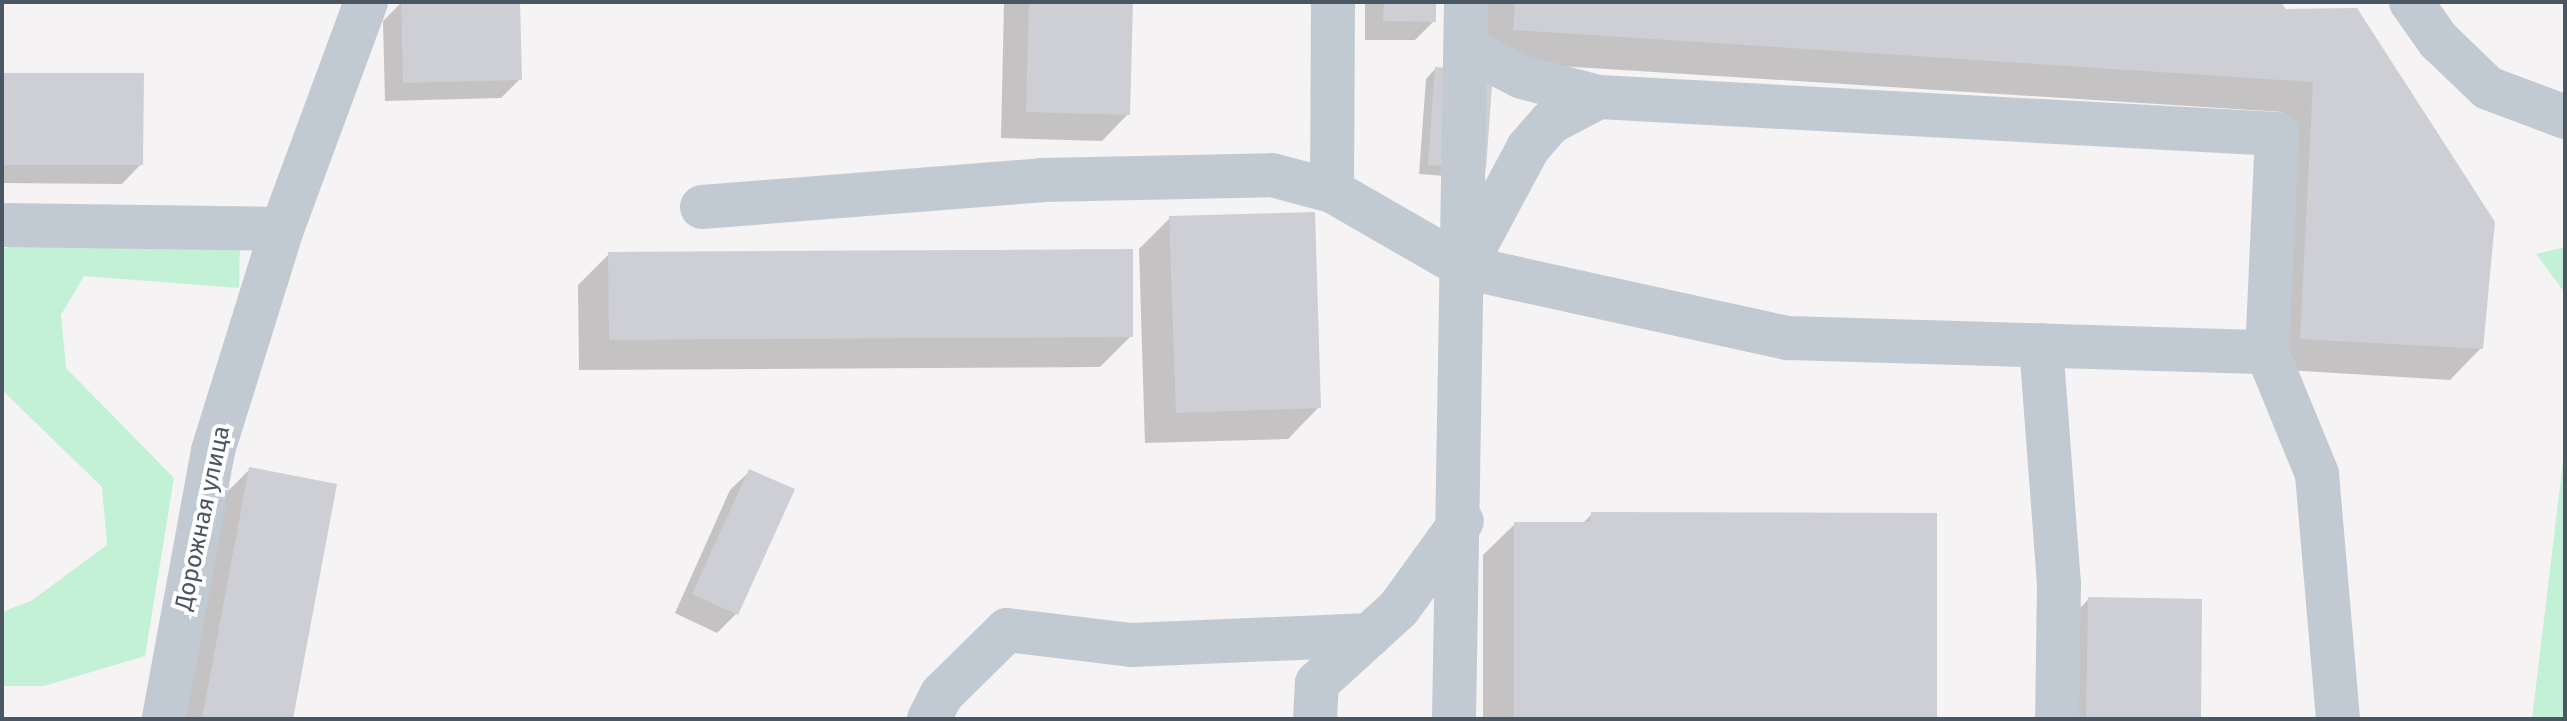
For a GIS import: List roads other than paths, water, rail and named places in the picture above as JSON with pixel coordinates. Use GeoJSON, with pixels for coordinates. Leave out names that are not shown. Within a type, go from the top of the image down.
{"type":"FeatureCollection","features":[{"type":"Feature","properties":{"kind":"street","name":"Дорожная улица"},"geometry":{"type":"LineString","coordinates":[[164,719],[213,451],[282,229],[366,2]]}},
{"type":"Feature","properties":{"kind":"street"},"geometry":{"type":"LineString","coordinates":[[1332,191],[1333,2]]}},
{"type":"Feature","properties":{"kind":"street"},"geometry":{"type":"LineString","coordinates":[[1454,719],[1462,521],[1466,2]]}},
{"type":"Feature","properties":{"kind":"street"},"geometry":{"type":"LineString","coordinates":[[2411,2],[2438,40],[2488,88],[2565,117]]}},
{"type":"Feature","properties":{"kind":"street"},"geometry":{"type":"LineString","coordinates":[[1466,48],[1522,77],[1599,97],[2277,134],[2267,352],[2317,474],[2338,719]]}},
{"type":"Feature","properties":{"kind":"street"},"geometry":{"type":"LineString","coordinates":[[1464,267],[1528,148],[1551,122],[1599,97]]}},
{"type":"Feature","properties":{"kind":"street"},"geometry":{"type":"LineString","coordinates":[[702,207],[1192,172],[1272,175],[1332,191],[1464,267],[1788,338],[2267,352]]}},
{"type":"Feature","properties":{"kind":"street"},"geometry":{"type":"LineString","coordinates":[[2,225],[282,229]]}},
{"type":"Feature","properties":{"kind":"street"},"geometry":{"type":"LineString","coordinates":[[2041,345],[2059,583],[2057,719]]}},
{"type":"Feature","properties":{"kind":"street"},"geometry":{"type":"LineString","coordinates":[[1315,719],[1317,683],[1399,608],[1462,521]]}},
{"type":"Feature","properties":{"kind":"street"},"geometry":{"type":"LineString","coordinates":[[929,719],[942,694],[1007,630],[1131,645],[1370,635]]}}]}
